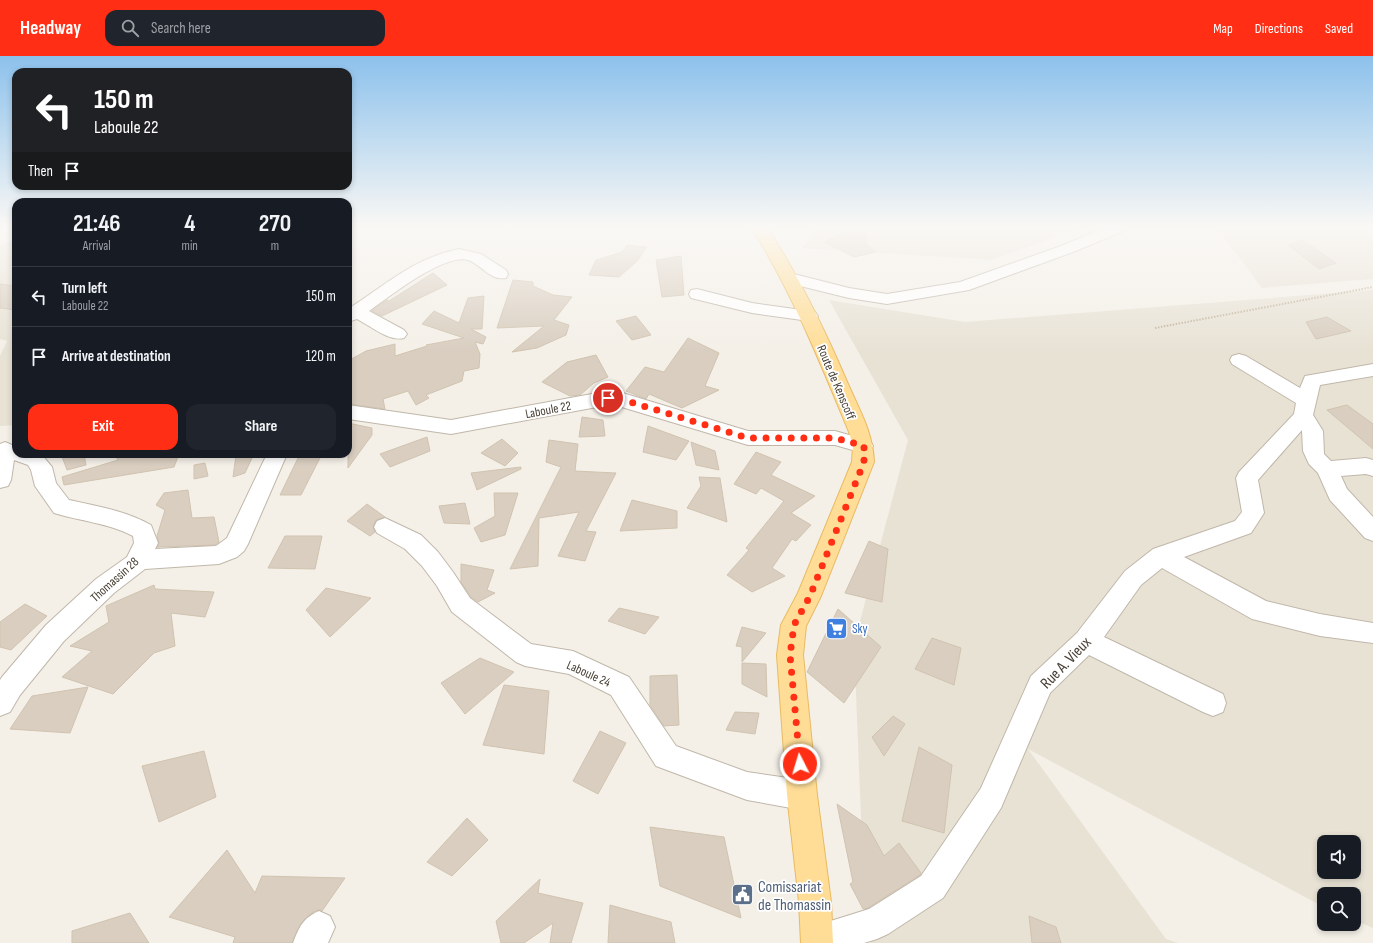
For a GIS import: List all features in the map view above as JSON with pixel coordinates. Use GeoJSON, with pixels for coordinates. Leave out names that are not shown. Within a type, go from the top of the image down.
{"type":"FeatureCollection","features":[{"type":"Feature","properties":{"kind":"main road","name":"Route de Kenscoff"},"geometry":{"type":"LineString","coordinates":[[784,268],[809,316],[864,446],[864,462],[810,596],[794,625],[790,655],[802,794],[815,902],[818,942]]}},
{"type":"Feature","properties":{"kind":"street"},"geometry":{"type":"LineString","coordinates":[[353,314],[421,268]]}},
{"type":"Feature","properties":{"kind":"street"},"geometry":{"type":"LineString","coordinates":[[491,268],[500,274]]}},
{"type":"Feature","properties":{"kind":"street"},"geometry":{"type":"LineString","coordinates":[[790,278],[850,294],[887,299],[963,286],[1011,268]]}},
{"type":"Feature","properties":{"kind":"street"},"geometry":{"type":"LineString","coordinates":[[697,294],[752,308],[809,316]]}},
{"type":"Feature","properties":{"kind":"street"},"geometry":{"type":"LineString","coordinates":[[353,314],[398,334]]}},
{"type":"Feature","properties":{"kind":"street"},"geometry":{"type":"LineString","coordinates":[[1239,360],[1305,408],[1313,430],[1314,457],[1327,469],[1338,494],[1373,532]]}},
{"type":"Feature","properties":{"kind":"street","name":"Rue A. Vieux"},"geometry":{"type":"LineString","coordinates":[[818,942],[877,923],[932,887],[991,798],[1040,685],[1086,641],[1133,578],[1161,556],[1243,527],[1253,513],[1247,478],[1305,408],[1312,380],[1373,370]]}},
{"type":"Feature","properties":{"kind":"street","name":"Laboule 22"},"geometry":{"type":"LineString","coordinates":[[352,413],[451,427],[608,398],[616,398],[748,438],[835,438],[864,446]]}},
{"type":"Feature","properties":{"kind":"street"},"geometry":{"type":"LineString","coordinates":[[0,480],[15,458]]}},
{"type":"Feature","properties":{"kind":"street","name":"Thomassin 28"},"geometry":{"type":"LineString","coordinates":[[0,703],[11,686],[55,633],[105,586],[136,564],[146,542],[143,531],[132,525],[104,516],[62,507],[46,486],[41,466],[27,458]]}},
{"type":"Feature","properties":{"kind":"street"},"geometry":{"type":"LineString","coordinates":[[138,560],[216,556],[224,554],[232,549],[236,544],[274,458]]}},
{"type":"Feature","properties":{"kind":"street"},"geometry":{"type":"LineString","coordinates":[[1327,469],[1366,466],[1373,468]]}},
{"type":"Feature","properties":{"kind":"street","name":"Laboule 24"},"geometry":{"type":"LineString","coordinates":[[385,527],[413,542],[430,559],[445,579],[461,605],[525,654],[573,663],[620,686],[666,756],[747,786],[802,794]]}},
{"type":"Feature","properties":{"kind":"street"},"geometry":{"type":"LineString","coordinates":[[1161,556],[1261,611],[1320,625],[1371,633]]}},
{"type":"Feature","properties":{"kind":"street"},"geometry":{"type":"LineString","coordinates":[[1086,641],[1213,703]]}},
{"type":"Feature","properties":{"kind":"path"},"geometry":{"type":"LineString","coordinates":[[1155,328],[1373,287]]}},
{"type":"Feature","properties":{"kind":"shaded area"},"geometry":{"type":"Polygon","coordinates":[[[0,268],[12,268],[12,425],[0,426],[0,356],[7,341],[0,339],[0,268]]]}},
{"type":"Feature","properties":{"kind":"shaded area"},"geometry":{"type":"Polygon","coordinates":[[[1247,268],[1373,268],[1373,279],[1262,288],[1247,268]]]}},
{"type":"Feature","properties":{"kind":"shaded area"},"geometry":{"type":"Polygon","coordinates":[[[1373,290],[1373,928],[1361,923],[1361,887],[1317,887],[1317,903],[1028,749],[1166,939],[1178,943],[871,943],[865,916],[854,644],[908,440],[829,300],[965,322],[1373,290]]]}},
{"type":"Feature","properties":{"kind":"building"},"geometry":{"type":"Polygon","coordinates":[[[592,268],[629,268],[619,277],[589,275],[592,268]]]}},
{"type":"Feature","properties":{"kind":"building"},"geometry":{"type":"Polygon","coordinates":[[[657,268],[682,268],[684,295],[662,297],[657,268]]]}},
{"type":"Feature","properties":{"kind":"building"},"geometry":{"type":"Polygon","coordinates":[[[433,273],[447,285],[382,316],[372,311],[387,300],[389,301],[433,273]]]}},
{"type":"Feature","properties":{"kind":"building"},"geometry":{"type":"Polygon","coordinates":[[[513,280],[533,282],[533,286],[553,295],[572,297],[554,320],[569,325],[566,335],[537,348],[512,352],[544,326],[497,328],[513,280]]]}},
{"type":"Feature","properties":{"kind":"building"},"geometry":{"type":"Polygon","coordinates":[[[0,284],[12,286],[12,310],[0,308],[0,284]]]}},
{"type":"Feature","properties":{"kind":"building"},"geometry":{"type":"Polygon","coordinates":[[[484,296],[482,329],[471,329],[486,337],[483,344],[475,342],[480,354],[479,368],[464,371],[462,381],[426,395],[429,398],[416,405],[408,391],[383,399],[385,409],[352,405],[352,359],[366,351],[395,344],[395,356],[427,346],[426,345],[464,338],[422,324],[434,311],[459,323],[468,298],[484,296]]]}},
{"type":"Feature","properties":{"kind":"building"},"geometry":{"type":"Polygon","coordinates":[[[636,316],[651,335],[632,340],[616,321],[636,316]]]}},
{"type":"Feature","properties":{"kind":"building"},"geometry":{"type":"Polygon","coordinates":[[[1327,317],[1351,331],[1316,339],[1306,322],[1327,317]]]}},
{"type":"Feature","properties":{"kind":"building"},"geometry":{"type":"Polygon","coordinates":[[[688,338],[719,353],[705,386],[719,390],[682,408],[649,394],[646,399],[626,391],[645,367],[664,372],[688,338]]]}},
{"type":"Feature","properties":{"kind":"building"},"geometry":{"type":"Polygon","coordinates":[[[596,355],[608,377],[594,383],[580,395],[570,396],[542,382],[567,362],[596,355]]]}},
{"type":"Feature","properties":{"kind":"building"},"geometry":{"type":"Polygon","coordinates":[[[1347,405],[1373,424],[1373,449],[1327,410],[1347,405]]]}},
{"type":"Feature","properties":{"kind":"building"},"geometry":{"type":"Polygon","coordinates":[[[582,417],[603,420],[605,436],[579,437],[582,417]]]}},
{"type":"Feature","properties":{"kind":"building"},"geometry":{"type":"Polygon","coordinates":[[[352,424],[372,428],[372,435],[348,468],[348,458],[352,458],[352,424]]]}},
{"type":"Feature","properties":{"kind":"building"},"geometry":{"type":"Polygon","coordinates":[[[648,426],[689,441],[676,460],[643,452],[648,426]]]}},
{"type":"Feature","properties":{"kind":"building"},"geometry":{"type":"Polygon","coordinates":[[[427,437],[430,451],[390,467],[380,454],[427,437]]]}},
{"type":"Feature","properties":{"kind":"building"},"geometry":{"type":"Polygon","coordinates":[[[502,439],[518,453],[505,466],[481,453],[502,439]]]}},
{"type":"Feature","properties":{"kind":"building"},"geometry":{"type":"Polygon","coordinates":[[[549,440],[578,444],[575,471],[616,473],[586,531],[596,532],[585,561],[558,556],[579,512],[539,518],[538,566],[510,569],[561,467],[546,462],[549,440]]]}},
{"type":"Feature","properties":{"kind":"building"},"geometry":{"type":"Polygon","coordinates":[[[691,442],[715,451],[719,470],[696,465],[691,442]]]}},
{"type":"Feature","properties":{"kind":"building"},"geometry":{"type":"Polygon","coordinates":[[[756,452],[781,462],[771,475],[815,496],[791,513],[811,525],[796,541],[792,539],[772,568],[785,576],[752,592],[727,575],[749,550],[746,548],[784,501],[761,488],[756,494],[734,484],[756,452]]]}},
{"type":"Feature","properties":{"kind":"building"},"geometry":{"type":"Polygon","coordinates":[[[62,458],[85,458],[86,465],[67,470],[62,458]]]}},
{"type":"Feature","properties":{"kind":"building"},"geometry":{"type":"Polygon","coordinates":[[[117,458],[177,458],[174,467],[64,485],[62,477],[118,460],[117,458]]]}},
{"type":"Feature","properties":{"kind":"building"},"geometry":{"type":"Polygon","coordinates":[[[236,458],[252,458],[245,473],[233,477],[236,458]]]}},
{"type":"Feature","properties":{"kind":"building"},"geometry":{"type":"Polygon","coordinates":[[[298,458],[320,458],[301,495],[280,495],[298,458]]]}},
{"type":"Feature","properties":{"kind":"building"},"geometry":{"type":"Polygon","coordinates":[[[205,463],[208,476],[194,479],[194,465],[205,463]]]}},
{"type":"Feature","properties":{"kind":"building"},"geometry":{"type":"Polygon","coordinates":[[[521,467],[521,469],[477,490],[471,473],[521,467]]]}},
{"type":"Feature","properties":{"kind":"building"},"geometry":{"type":"Polygon","coordinates":[[[699,477],[720,478],[727,522],[687,508],[701,486],[699,477]]]}},
{"type":"Feature","properties":{"kind":"building"},"geometry":{"type":"Polygon","coordinates":[[[188,490],[192,518],[214,517],[219,542],[215,545],[157,547],[159,542],[157,536],[165,510],[156,505],[164,493],[188,490]]]}},
{"type":"Feature","properties":{"kind":"building"},"geometry":{"type":"Polygon","coordinates":[[[494,493],[518,493],[505,535],[481,542],[474,528],[495,516],[494,493]]]}},
{"type":"Feature","properties":{"kind":"building"},"geometry":{"type":"Polygon","coordinates":[[[632,500],[677,511],[677,528],[620,531],[632,500]]]}},
{"type":"Feature","properties":{"kind":"building"},"geometry":{"type":"Polygon","coordinates":[[[465,503],[470,524],[444,523],[439,506],[465,503]]]}},
{"type":"Feature","properties":{"kind":"building"},"geometry":{"type":"Polygon","coordinates":[[[367,504],[385,517],[376,520],[373,526],[375,532],[370,536],[347,521],[367,504]]]}},
{"type":"Feature","properties":{"kind":"building"},"geometry":{"type":"Polygon","coordinates":[[[285,536],[322,536],[315,569],[268,568],[285,536]]]}},
{"type":"Feature","properties":{"kind":"building"},"geometry":{"type":"Polygon","coordinates":[[[869,541],[888,549],[882,602],[845,593],[869,541]]]}},
{"type":"Feature","properties":{"kind":"building"},"geometry":{"type":"Polygon","coordinates":[[[461,564],[494,570],[487,590],[495,593],[478,602],[471,597],[461,582],[461,564]]]}},
{"type":"Feature","properties":{"kind":"building"},"geometry":{"type":"Polygon","coordinates":[[[154,585],[155,589],[214,592],[205,617],[171,613],[175,646],[154,653],[113,694],[62,677],[92,651],[70,646],[109,622],[106,606],[154,585]]]}},
{"type":"Feature","properties":{"kind":"building"},"geometry":{"type":"Polygon","coordinates":[[[326,588],[371,598],[330,637],[306,610],[326,588]]]}},
{"type":"Feature","properties":{"kind":"building"},"geometry":{"type":"Polygon","coordinates":[[[25,604],[47,616],[11,650],[0,647],[0,622],[25,604]]]}},
{"type":"Feature","properties":{"kind":"building"},"geometry":{"type":"Polygon","coordinates":[[[619,608],[659,617],[645,634],[608,621],[619,608]]]}},
{"type":"Feature","properties":{"kind":"building"},"geometry":{"type":"Polygon","coordinates":[[[838,609],[881,647],[844,703],[807,672],[838,609]]]}},
{"type":"Feature","properties":{"kind":"building"},"geometry":{"type":"Polygon","coordinates":[[[742,627],[766,633],[742,662],[742,647],[736,646],[742,627]]]}},
{"type":"Feature","properties":{"kind":"building"},"geometry":{"type":"Polygon","coordinates":[[[932,638],[961,648],[954,685],[915,669],[932,638]]]}},
{"type":"Feature","properties":{"kind":"building"},"geometry":{"type":"Polygon","coordinates":[[[480,658],[514,672],[465,714],[441,683],[480,658]]]}},
{"type":"Feature","properties":{"kind":"building"},"geometry":{"type":"Polygon","coordinates":[[[742,663],[766,664],[767,697],[742,684],[742,663]]]}},
{"type":"Feature","properties":{"kind":"building"},"geometry":{"type":"Polygon","coordinates":[[[677,675],[679,725],[664,726],[650,705],[650,676],[677,675]]]}},
{"type":"Feature","properties":{"kind":"building"},"geometry":{"type":"Polygon","coordinates":[[[504,685],[549,691],[544,754],[483,745],[504,685]]]}},
{"type":"Feature","properties":{"kind":"building"},"geometry":{"type":"Polygon","coordinates":[[[88,687],[70,733],[10,729],[32,696],[88,687]]]}},
{"type":"Feature","properties":{"kind":"building"},"geometry":{"type":"Polygon","coordinates":[[[735,712],[759,713],[755,734],[726,730],[735,712]]]}},
{"type":"Feature","properties":{"kind":"building"},"geometry":{"type":"Polygon","coordinates":[[[893,716],[905,724],[884,756],[872,737],[893,716]]]}},
{"type":"Feature","properties":{"kind":"building"},"geometry":{"type":"Polygon","coordinates":[[[600,731],[626,743],[598,794],[573,781],[600,731]]]}},
{"type":"Feature","properties":{"kind":"building"},"geometry":{"type":"Polygon","coordinates":[[[919,747],[952,765],[944,833],[902,821],[919,747]]]}},
{"type":"Feature","properties":{"kind":"building"},"geometry":{"type":"Polygon","coordinates":[[[204,751],[216,797],[159,822],[142,766],[204,751]]]}},
{"type":"Feature","properties":{"kind":"building"},"geometry":{"type":"Polygon","coordinates":[[[837,804],[867,825],[884,856],[899,843],[921,873],[920,875],[868,908],[863,909],[850,884],[853,882],[837,804]]]}},
{"type":"Feature","properties":{"kind":"building"},"geometry":{"type":"Polygon","coordinates":[[[467,818],[488,840],[452,876],[427,862],[467,818]]]}},
{"type":"Feature","properties":{"kind":"building"},"geometry":{"type":"Polygon","coordinates":[[[650,827],[724,837],[741,918],[660,886],[650,827]]]}},
{"type":"Feature","properties":{"kind":"building"},"geometry":{"type":"Polygon","coordinates":[[[227,850],[255,893],[262,876],[345,878],[322,911],[318,910],[313,912],[301,923],[292,943],[233,943],[235,937],[169,917],[227,850]]]}},
{"type":"Feature","properties":{"kind":"building"},"geometry":{"type":"Polygon","coordinates":[[[540,879],[538,893],[583,903],[571,943],[550,943],[553,923],[524,943],[501,943],[496,921],[540,879]]]}},
{"type":"Feature","properties":{"kind":"building"},"geometry":{"type":"Polygon","coordinates":[[[610,905],[671,922],[675,943],[608,943],[610,905]]]}},
{"type":"Feature","properties":{"kind":"building"},"geometry":{"type":"Polygon","coordinates":[[[130,913],[149,943],[72,943],[72,931],[130,913]]]}},
{"type":"Feature","properties":{"kind":"building"},"geometry":{"type":"Polygon","coordinates":[[[1029,916],[1056,927],[1061,943],[1032,943],[1029,916]]]}},
{"type":"Feature","properties":{"kind":"place","name":"Sky"},"geometry":{"type":"Point","coordinates":[837,628]}},
{"type":"Feature","properties":{"kind":"place","name":"Comissariat de Thomassin"},"geometry":{"type":"Point","coordinates":[743,895]}},
{"type":"Feature","properties":{"kind":"route"},"geometry":{"type":"LineString","coordinates":[[608,398],[616,398],[648,407],[748,438],[835,438],[864,446],[864,462],[810,596],[794,625],[790,655],[800,764]]}}]}
